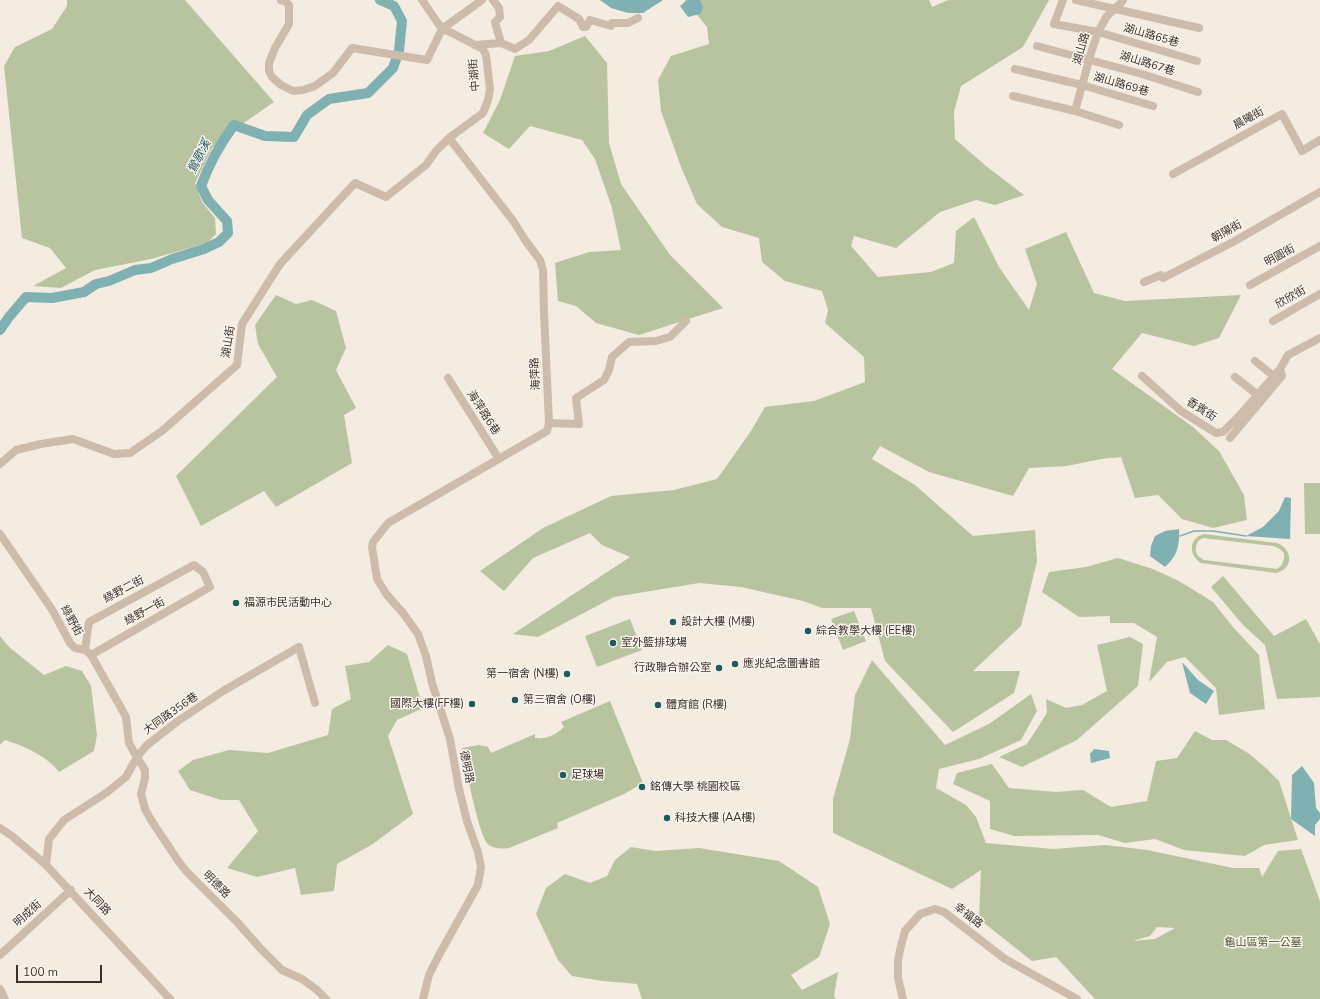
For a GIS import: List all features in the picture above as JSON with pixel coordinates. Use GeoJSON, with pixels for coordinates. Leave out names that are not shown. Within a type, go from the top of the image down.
{"type":"FeatureCollection","features":[{"type":"Feature","properties":{"kind":"street"},"geometry":{"type":"LineString","coordinates":[[281,0],[285,0],[289,5],[289,24],[275,48],[269,63],[269,70],[272,77],[281,85],[293,91],[303,90],[315,86],[333,73],[352,48],[427,60],[442,29],[482,0]]}},
{"type":"Feature","properties":{"kind":"street"},"geometry":{"type":"LineString","coordinates":[[493,0],[499,8],[500,17],[495,22],[501,43]]}},
{"type":"Feature","properties":{"kind":"street","name":"湖山路65巷"},"geometry":{"type":"LineString","coordinates":[[1063,0],[1054,24],[1098,32],[1197,61]]}},
{"type":"Feature","properties":{"kind":"street"},"geometry":{"type":"LineString","coordinates":[[1076,0],[1199,28]]}},
{"type":"Feature","properties":{"kind":"street","name":"湖山路"},"geometry":{"type":"LineString","coordinates":[[1075,111],[1098,32],[1107,16],[1123,0]]}},
{"type":"Feature","properties":{"kind":"street","name":"中湖街"},"geometry":{"type":"LineString","coordinates":[[426,2],[442,29],[483,49],[486,55],[490,89],[483,113],[449,138]]}},
{"type":"Feature","properties":{"kind":"street"},"geometry":{"type":"LineString","coordinates":[[474,45],[501,43],[515,50],[529,40],[558,6],[579,19],[583,27],[586,27],[590,20],[611,26],[612,23],[628,22],[638,18]]}},
{"type":"Feature","properties":{"kind":"street","name":"湖山路67巷"},"geometry":{"type":"LineString","coordinates":[[1037,46],[1142,74],[1198,92]]}},
{"type":"Feature","properties":{"kind":"street","name":"湖山路69巷"},"geometry":{"type":"LineString","coordinates":[[1015,69],[1082,85],[1154,106]]}},
{"type":"Feature","properties":{"kind":"street"},"geometry":{"type":"LineString","coordinates":[[1012,96],[1075,111],[1119,125]]}},
{"type":"Feature","properties":{"kind":"street","name":"晨曦街"},"geometry":{"type":"LineString","coordinates":[[1173,174],[1282,114],[1302,151],[1320,140]]}},
{"type":"Feature","properties":{"kind":"street","name":"海萍路"},"geometry":{"type":"LineString","coordinates":[[449,138],[514,222],[540,260],[543,270],[549,423]]}},
{"type":"Feature","properties":{"kind":"street","name":"湖山街"},"geometry":{"type":"LineString","coordinates":[[0,464],[16,450],[73,439],[114,454],[130,453],[162,431],[237,365],[242,324],[280,264],[355,183],[386,198],[426,165],[436,151],[449,138]]}},
{"type":"Feature","properties":{"kind":"street","name":"朝陽街"},"geometry":{"type":"LineString","coordinates":[[1144,282],[1161,275],[1163,278],[1190,265],[1320,192]]}},
{"type":"Feature","properties":{"kind":"street","name":"明圓街"},"geometry":{"type":"LineString","coordinates":[[1250,285],[1320,246]]}},
{"type":"Feature","properties":{"kind":"street","name":"欣欣街"},"geometry":{"type":"LineString","coordinates":[[1273,321],[1320,294]]}},
{"type":"Feature","properties":{"kind":"street"},"geometry":{"type":"LineString","coordinates":[[499,459],[547,431],[549,423],[578,424],[576,398],[604,380],[609,370],[612,357],[629,342],[656,341],[670,337],[686,321]]}},
{"type":"Feature","properties":{"kind":"street","name":"香賓街"},"geometry":{"type":"LineString","coordinates":[[1142,376],[1181,411],[1216,433],[1223,432],[1240,415],[1280,369],[1288,355],[1320,338]]}},
{"type":"Feature","properties":{"kind":"street"},"geometry":{"type":"LineString","coordinates":[[1255,361],[1270,373]]}},
{"type":"Feature","properties":{"kind":"street","name":"香賓街"},"geometry":{"type":"LineString","coordinates":[[1230,438],[1282,376],[1280,369]]}},
{"type":"Feature","properties":{"kind":"street"},"geometry":{"type":"LineString","coordinates":[[1236,377],[1254,392]]}},
{"type":"Feature","properties":{"kind":"street","name":"海萍路6巷"},"geometry":{"type":"LineString","coordinates":[[448,378],[499,459]]}},
{"type":"Feature","properties":{"kind":"street","name":"德明路"},"geometry":{"type":"LineString","coordinates":[[423,999],[429,975],[478,885],[481,867],[459,789],[450,739],[432,683],[426,656],[418,634],[403,613],[387,595],[377,579],[372,547],[373,542],[388,523],[499,459]]}},
{"type":"Feature","properties":{"kind":"street","name":"綠野街"},"geometry":{"type":"LineString","coordinates":[[0,534],[54,611],[70,643],[75,648],[88,652]]}},
{"type":"Feature","properties":{"kind":"street","name":"綠野二街"},"geometry":{"type":"LineString","coordinates":[[88,652],[89,622],[194,565]]}},
{"type":"Feature","properties":{"kind":"street","name":"綠野一街"},"geometry":{"type":"LineString","coordinates":[[88,652],[210,588],[203,572],[194,565]]}},
{"type":"Feature","properties":{"kind":"street","name":"大同路356巷"},"geometry":{"type":"LineString","coordinates":[[46,864],[49,839],[64,820],[106,793],[126,777],[137,757],[147,745],[178,721],[223,692],[299,647],[315,703]]}},
{"type":"Feature","properties":{"kind":"street"},"geometry":{"type":"LineString","coordinates":[[88,652],[126,718],[129,743],[137,757]]}},
{"type":"Feature","properties":{"kind":"street","name":"明德路"},"geometry":{"type":"LineString","coordinates":[[137,757],[145,770],[145,778],[141,794],[145,809],[179,862],[282,970],[302,979],[326,999]]}},
{"type":"Feature","properties":{"kind":"street","name":"大同路"},"geometry":{"type":"LineString","coordinates":[[0,828],[46,864],[170,999]]}},
{"type":"Feature","properties":{"kind":"street","name":"明成街"},"geometry":{"type":"LineString","coordinates":[[0,954],[71,890]]}},
{"type":"Feature","properties":{"kind":"street","name":"幸福路"},"geometry":{"type":"LineString","coordinates":[[903,999],[898,978],[898,961],[905,931],[920,914],[935,909],[944,912],[1005,959],[1077,999]]}},
{"type":"Feature","properties":{"kind":"street"},"geometry":{"type":"LineString","coordinates":[[0,990],[5,999]]}},
{"type":"Feature","properties":{"kind":"green space"},"geometry":{"type":"Polygon","coordinates":[[[67,0],[185,0],[274,102],[225,136],[212,148],[195,183],[202,202],[215,218],[216,234],[207,243],[151,259],[95,270],[61,288],[33,286],[66,268],[50,248],[22,238],[4,66],[15,47],[52,29],[67,6],[67,0]]]}},
{"type":"Feature","properties":{"kind":"green space"},"geometry":{"type":"Polygon","coordinates":[[[685,0],[929,0],[932,7],[948,0],[1049,0],[1023,47],[961,86],[954,112],[955,139],[986,166],[1024,195],[995,205],[976,200],[940,212],[896,248],[854,236],[851,246],[878,277],[931,272],[954,263],[956,231],[974,217],[999,267],[1029,310],[1037,284],[1025,249],[1066,232],[1094,293],[1125,301],[1241,295],[1219,338],[1194,346],[1142,333],[1112,369],[1193,427],[1219,451],[1244,495],[1247,520],[1213,528],[1182,519],[1158,495],[1135,498],[1121,457],[1101,459],[1067,466],[1029,468],[1013,496],[929,472],[880,446],[872,459],[915,485],[973,536],[1035,530],[1037,561],[1021,626],[973,671],[1020,671],[1014,693],[953,732],[885,661],[871,608],[822,608],[803,601],[741,587],[699,583],[614,597],[538,637],[513,634],[630,557],[602,545],[590,533],[533,558],[504,591],[480,571],[543,528],[611,496],[674,490],[717,479],[751,431],[765,407],[814,401],[865,382],[864,357],[825,323],[828,310],[822,291],[785,281],[762,262],[759,238],[722,227],[697,204],[681,167],[661,111],[658,80],[671,56],[709,44],[707,27],[685,0]]]}},
{"type":"Feature","properties":{"kind":"green space"},"geometry":{"type":"Polygon","coordinates":[[[585,36],[607,63],[609,143],[621,184],[670,255],[723,308],[639,335],[596,323],[576,306],[558,301],[555,263],[589,252],[621,250],[612,208],[595,159],[582,140],[530,126],[509,149],[483,133],[500,100],[515,56],[549,51],[585,36]]]}},
{"type":"Feature","properties":{"kind":"green space"},"geometry":{"type":"Polygon","coordinates":[[[276,295],[296,304],[312,300],[336,311],[346,348],[336,370],[356,408],[344,415],[352,463],[276,507],[264,491],[201,526],[176,476],[277,377],[258,344],[255,325],[276,295]]]}},
{"type":"Feature","properties":{"kind":"green space"},"geometry":{"type":"Polygon","coordinates":[[[1304,483],[1320,483],[1320,534],[1305,534],[1304,483]]]}},
{"type":"Feature","properties":{"kind":"green space"},"geometry":{"type":"Polygon","coordinates":[[[1204,534],[1277,543],[1286,550],[1289,559],[1288,563],[1282,571],[1276,573],[1201,563],[1194,556],[1192,551],[1193,543],[1199,536],[1204,534]],[[1203,538],[1198,541],[1196,552],[1204,560],[1277,569],[1281,566],[1284,559],[1284,553],[1280,549],[1273,546],[1203,538]]]}},
{"type":"Feature","properties":{"kind":"green space"},"geometry":{"type":"Polygon","coordinates":[[[1118,558],[1153,569],[1179,581],[1213,602],[1233,627],[1259,655],[1265,709],[1219,715],[1216,688],[1185,657],[1167,662],[1149,682],[1157,637],[1134,623],[1110,623],[1110,616],[1079,617],[1042,592],[1049,572],[1086,567],[1118,558]]]}},
{"type":"Feature","properties":{"kind":"green space"},"geometry":{"type":"Polygon","coordinates":[[[1223,576],[1274,636],[1306,619],[1320,644],[1320,697],[1277,699],[1265,645],[1243,625],[1211,587],[1223,576]]]}},
{"type":"Feature","properties":{"kind":"green space"},"geometry":{"type":"Polygon","coordinates":[[[854,611],[866,641],[843,650],[831,619],[854,611]]]}},
{"type":"Feature","properties":{"kind":"green space","name":"室外籃排球場"},"geometry":{"type":"Polygon","coordinates":[[[630,619],[642,650],[597,667],[585,636],[630,619]]]}},
{"type":"Feature","properties":{"kind":"green space"},"geometry":{"type":"Polygon","coordinates":[[[0,636],[9,647],[44,675],[66,666],[82,671],[91,686],[97,735],[94,751],[59,772],[42,756],[20,745],[5,740],[0,745],[0,636]]]}},
{"type":"Feature","properties":{"kind":"green space"},"geometry":{"type":"Polygon","coordinates":[[[1130,637],[1143,644],[1138,686],[1077,740],[1022,767],[999,757],[1027,744],[1047,713],[1046,699],[1066,708],[1082,705],[1107,691],[1097,645],[1130,637]]]}},
{"type":"Feature","properties":{"kind":"green space"},"geometry":{"type":"Polygon","coordinates":[[[388,645],[407,654],[423,708],[397,720],[388,736],[413,814],[373,844],[337,864],[334,891],[301,895],[295,868],[257,877],[227,868],[258,831],[239,800],[221,800],[190,790],[178,771],[193,760],[229,750],[268,753],[328,735],[332,709],[351,699],[345,666],[369,662],[388,645]]]}},
{"type":"Feature","properties":{"kind":"green space","name":"龜山區第一公墓"},"geometry":{"type":"Polygon","coordinates":[[[872,660],[945,745],[989,724],[1031,694],[1037,711],[1021,740],[979,759],[939,769],[936,788],[966,805],[976,817],[986,843],[1053,849],[1106,845],[1147,850],[1233,868],[1259,868],[1262,877],[1278,851],[1301,849],[1320,901],[1320,999],[1095,999],[1056,957],[1032,961],[979,919],[981,870],[952,889],[833,833],[833,799],[850,739],[855,695],[872,660]],[[1157,927],[1150,936],[1133,941],[1155,939],[1175,928],[1157,927]]]}},
{"type":"Feature","properties":{"kind":"green space"},"geometry":{"type":"Polygon","coordinates":[[[610,701],[643,783],[624,794],[557,823],[558,828],[509,848],[498,848],[488,844],[484,838],[476,814],[462,748],[479,745],[488,747],[491,753],[535,734],[535,738],[548,737],[564,727],[561,722],[610,701]]]}},
{"type":"Feature","properties":{"kind":"green space"},"geometry":{"type":"Polygon","coordinates":[[[1195,731],[1212,740],[1226,740],[1248,753],[1279,781],[1298,840],[1264,845],[1245,856],[1184,850],[1155,839],[1125,843],[1098,835],[1014,836],[990,829],[990,801],[953,784],[957,773],[992,764],[1009,788],[1056,792],[1083,790],[1111,807],[1147,801],[1156,761],[1177,758],[1195,731]]]}},
{"type":"Feature","properties":{"kind":"green space"},"geometry":{"type":"Polygon","coordinates":[[[631,847],[655,851],[699,848],[779,861],[818,887],[830,924],[819,957],[791,975],[802,990],[838,972],[834,996],[836,999],[642,999],[637,984],[572,976],[558,960],[536,914],[546,888],[565,874],[590,883],[607,876],[615,860],[631,847]]]}},
{"type":"Feature","properties":{"kind":"water"},"geometry":{"type":"Polygon","coordinates":[[[600,0],[663,0],[643,13],[628,13],[611,8],[600,0]]]}},
{"type":"Feature","properties":{"kind":"water"},"geometry":{"type":"Polygon","coordinates":[[[687,0],[700,0],[703,8],[700,14],[688,17],[680,6],[687,0]]]}},
{"type":"Feature","properties":{"kind":"water"},"geometry":{"type":"Polygon","coordinates":[[[1285,497],[1291,498],[1290,539],[1246,536],[1263,527],[1279,511],[1285,497]]]}},
{"type":"Feature","properties":{"kind":"water"},"geometry":{"type":"Polygon","coordinates":[[[1179,529],[1177,550],[1175,555],[1165,567],[1150,556],[1151,546],[1155,536],[1165,531],[1179,529]]]}},
{"type":"Feature","properties":{"kind":"water"},"geometry":{"type":"Polygon","coordinates":[[[1182,662],[1198,680],[1214,691],[1206,704],[1190,693],[1182,662]]]}},
{"type":"Feature","properties":{"kind":"water"},"geometry":{"type":"Polygon","coordinates":[[[1094,749],[1109,751],[1110,758],[1091,763],[1090,754],[1094,749]]]}},
{"type":"Feature","properties":{"kind":"water"},"geometry":{"type":"Polygon","coordinates":[[[1302,766],[1314,783],[1316,808],[1320,813],[1320,819],[1315,825],[1315,836],[1291,819],[1292,775],[1302,766]]]}},
{"type":"Feature","properties":{"kind":"waterway","name":"鶯歌溪"},"geometry":{"type":"LineString","coordinates":[[0,330],[26,297],[52,298],[84,292],[96,284],[109,281],[135,270],[151,268],[219,242],[228,233],[227,221],[208,200],[201,186],[211,162],[229,132],[234,125],[265,136],[294,137],[307,115],[329,99],[368,93],[393,68],[399,51],[402,21],[394,6],[380,0]]}},
{"type":"Feature","properties":{"kind":"waterway"},"geometry":{"type":"LineString","coordinates":[[1180,536],[1194,531],[1213,531],[1246,536]]}},
{"type":"Feature","properties":{"kind":"place","name":"福源市民活動中心"},"geometry":{"type":"Point","coordinates":[236,603]}},
{"type":"Feature","properties":{"kind":"place","name":"設計大樓 (M樓)"},"geometry":{"type":"Point","coordinates":[673,622]}},
{"type":"Feature","properties":{"kind":"place","name":"綜合教學大樓 (EE樓)"},"geometry":{"type":"Point","coordinates":[808,631]}},
{"type":"Feature","properties":{"kind":"place","name":"室外籃排球場"},"geometry":{"type":"Point","coordinates":[613,643]}},
{"type":"Feature","properties":{"kind":"place","name":"應兆紀念圖書館"},"geometry":{"type":"Point","coordinates":[735,664]}},
{"type":"Feature","properties":{"kind":"place","name":"行政聯合辦公室"},"geometry":{"type":"Point","coordinates":[719,668]}},
{"type":"Feature","properties":{"kind":"place","name":"第一宿舍 (N樓)"},"geometry":{"type":"Point","coordinates":[567,674]}},
{"type":"Feature","properties":{"kind":"place","name":"第三宿舍 (O樓)"},"geometry":{"type":"Point","coordinates":[515,700]}},
{"type":"Feature","properties":{"kind":"place","name":"國際大樓(FF樓)"},"geometry":{"type":"Point","coordinates":[472,704]}},
{"type":"Feature","properties":{"kind":"place","name":"體育館 (R樓)"},"geometry":{"type":"Point","coordinates":[658,705]}},
{"type":"Feature","properties":{"kind":"place","name":"足球場"},"geometry":{"type":"Point","coordinates":[563,775]}},
{"type":"Feature","properties":{"kind":"place","name":"銘傳大學 桃園校區"},"geometry":{"type":"Point","coordinates":[642,787]}},
{"type":"Feature","properties":{"kind":"place","name":"科技大樓 (AA樓)"},"geometry":{"type":"Point","coordinates":[667,818]}}]}
